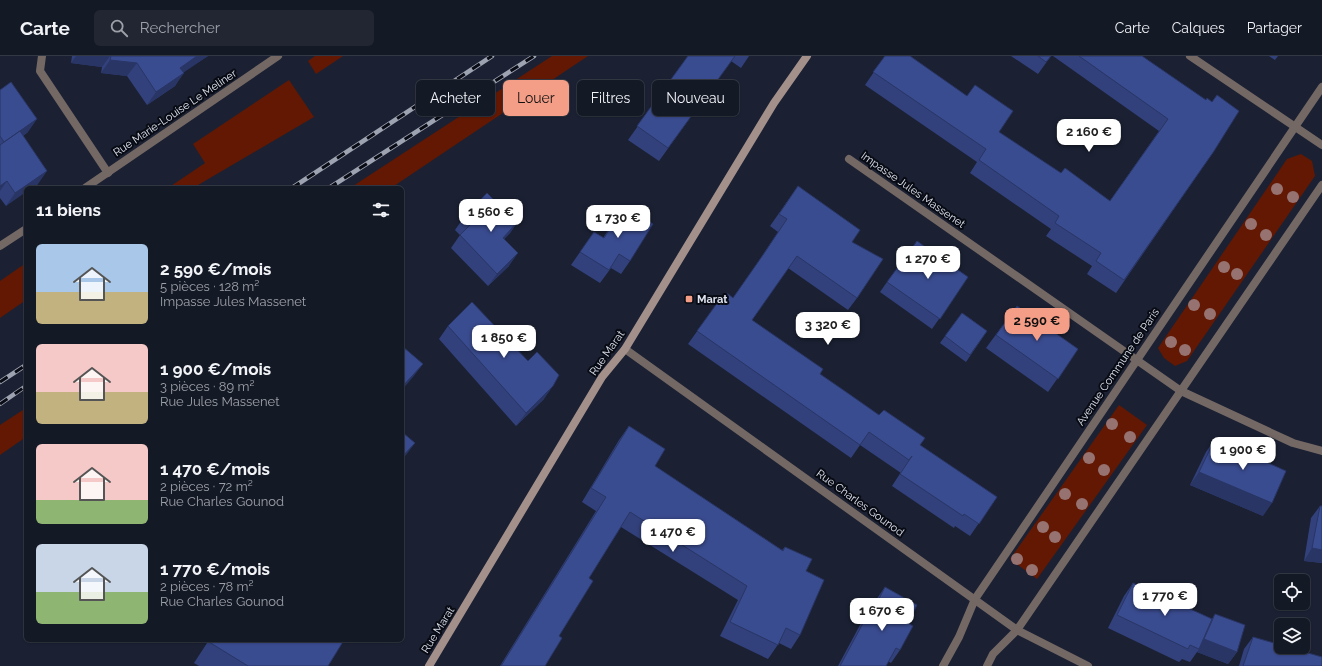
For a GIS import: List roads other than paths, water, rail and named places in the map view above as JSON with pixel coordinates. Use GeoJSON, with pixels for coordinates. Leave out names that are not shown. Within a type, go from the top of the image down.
{"type":"FeatureCollection","features":[{"type":"Feature","properties":{"kind":"main road","name":"Rue Marat"},"geometry":{"type":"LineString","coordinates":[[429,666],[602,377],[625,349],[774,103],[807,56]]}},
{"type":"Feature","properties":{"kind":"street"},"geometry":{"type":"LineString","coordinates":[[42,56],[40,71],[108,173]]}},
{"type":"Feature","properties":{"kind":"street","name":"Rue Marie-Louise Le Meliner"},"geometry":{"type":"LineString","coordinates":[[88,186],[278,56]]}},
{"type":"Feature","properties":{"kind":"street"},"geometry":{"type":"LineString","coordinates":[[1190,56],[1322,145]]}},
{"type":"Feature","properties":{"kind":"street","name":"Avenue Commune de Paris"},"geometry":{"type":"LineString","coordinates":[[943,666],[959,638],[975,599],[1322,87]]}},
{"type":"Feature","properties":{"kind":"street","name":"Impasse Jules Massenet"},"geometry":{"type":"LineString","coordinates":[[849,159],[1181,391],[1293,443],[1322,451]]}},
{"type":"Feature","properties":{"kind":"street"},"geometry":{"type":"LineString","coordinates":[[987,666],[993,654],[1017,630],[1322,185]]}},
{"type":"Feature","properties":{"kind":"street"},"geometry":{"type":"LineString","coordinates":[[0,246],[24,230]]}},
{"type":"Feature","properties":{"kind":"street","name":"Rue Charles Gounod"},"geometry":{"type":"LineString","coordinates":[[625,349],[1017,630],[1088,666]]}},
{"type":"Feature","properties":{"kind":"railway"},"geometry":{"type":"LineString","coordinates":[[295,186],[492,56]]}},
{"type":"Feature","properties":{"kind":"railway"},"geometry":{"type":"LineString","coordinates":[[332,186],[534,56]]}},
{"type":"Feature","properties":{"kind":"railway"},"geometry":{"type":"LineString","coordinates":[[0,382],[24,366]]}},
{"type":"Feature","properties":{"kind":"railway"},"geometry":{"type":"LineString","coordinates":[[0,404],[24,387]]}},
{"type":"Feature","properties":{"kind":"place","name":"Marat"},"geometry":{"type":"Point","coordinates":[689,299]}}]}
